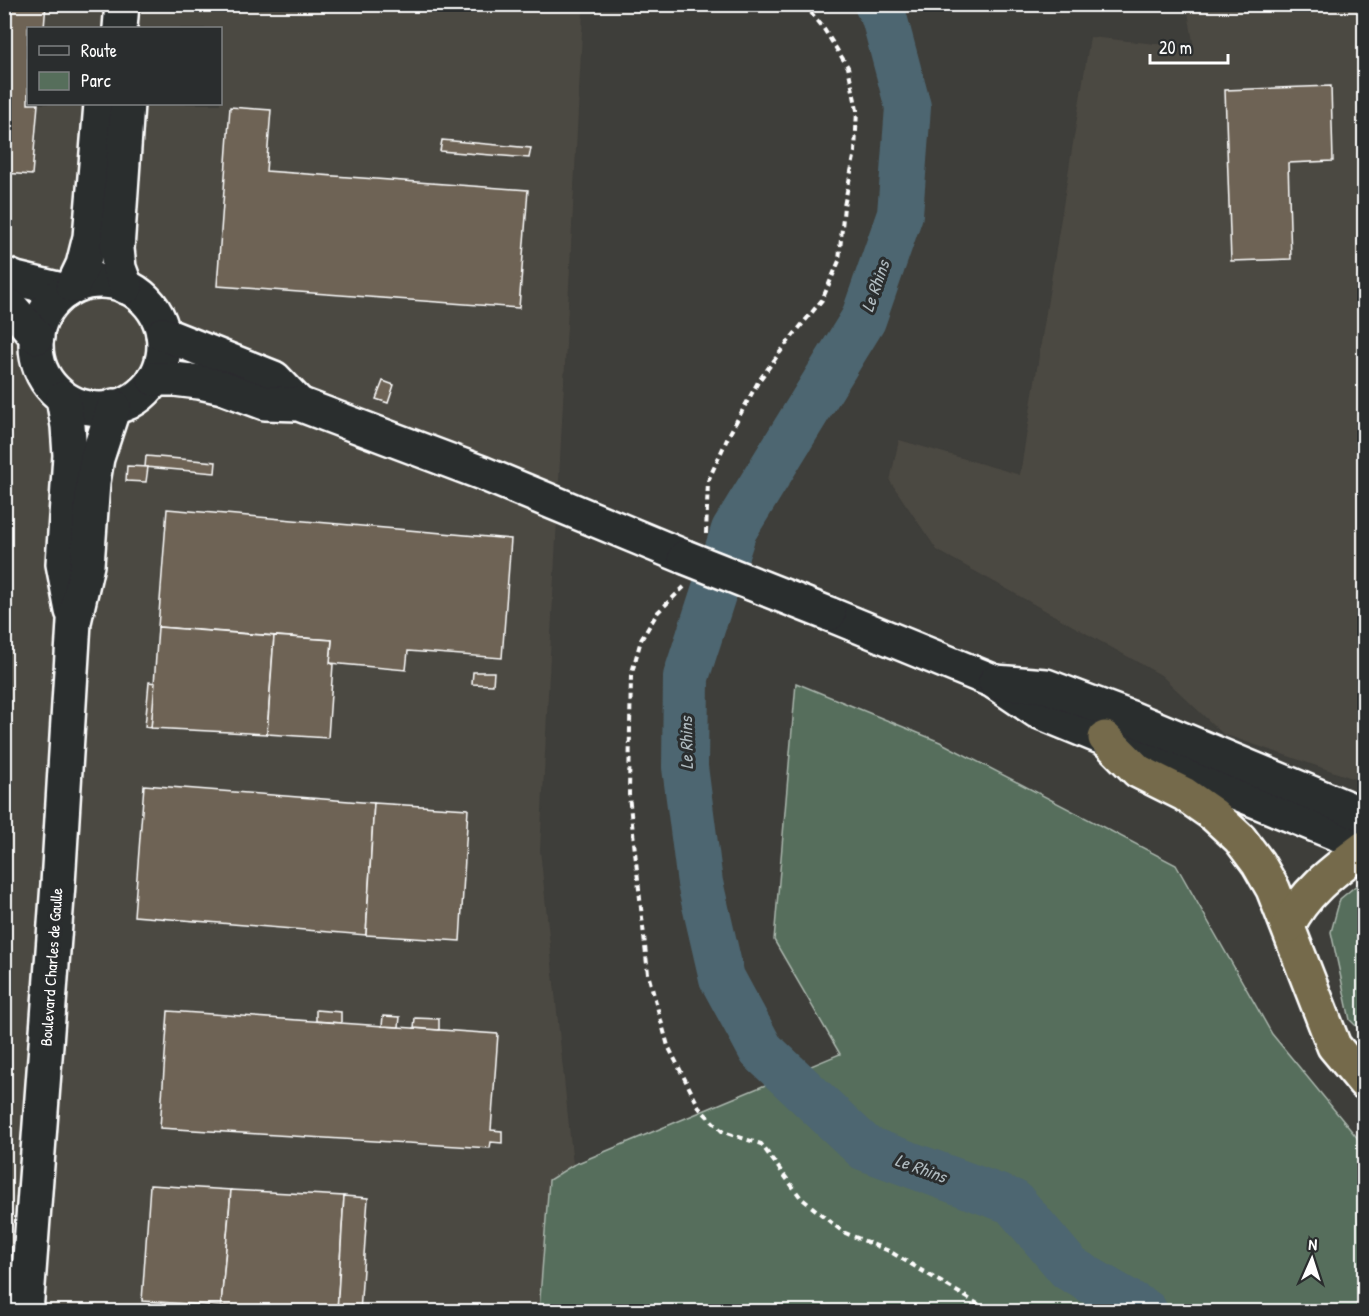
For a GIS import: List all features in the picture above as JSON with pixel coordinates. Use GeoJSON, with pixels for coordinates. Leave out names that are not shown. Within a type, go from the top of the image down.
{"type":"FeatureCollection","features":[{"type":"Feature","properties":{"kind":"highway"},"geometry":{"type":"LineString","coordinates":[[1105,738],[1138,771],[1184,794],[1214,815],[1240,839],[1258,863],[1273,889],[1306,979],[1334,1046],[1365,1082]]}},
{"type":"Feature","properties":{"kind":"highway"},"geometry":{"type":"LineString","coordinates":[[1288,926],[1293,914],[1304,900],[1365,846]]}},
{"type":"Feature","properties":{"kind":"street"},"geometry":{"type":"LineString","coordinates":[[120,27],[122,4]]}},
{"type":"Feature","properties":{"kind":"street"},"geometry":{"type":"LineString","coordinates":[[70,289],[83,265],[90,237],[101,105]]}},
{"type":"Feature","properties":{"kind":"street"},"geometry":{"type":"LineString","coordinates":[[126,286],[117,249],[127,105]]}},
{"type":"Feature","properties":{"kind":"street"},"geometry":{"type":"LineString","coordinates":[[4,274],[16,279],[70,289]]}},
{"type":"Feature","properties":{"kind":"street"},"geometry":{"type":"LineString","coordinates":[[92,281],[112,282],[126,286],[146,300],[157,315],[163,334],[164,350],[161,365],[154,380],[140,395],[122,405],[102,409],[82,406],[63,398],[49,384],[40,368],[36,349],[37,330],[45,312],[57,297],[70,289],[92,281]]}},
{"type":"Feature","properties":{"kind":"street"},"geometry":{"type":"LineString","coordinates":[[4,302],[37,337]]}},
{"type":"Feature","properties":{"kind":"street"},"geometry":{"type":"LineString","coordinates":[[163,334],[274,378],[299,404]]}},
{"type":"Feature","properties":{"kind":"street"},"geometry":{"type":"LineString","coordinates":[[154,380],[174,379],[200,382],[264,402],[299,404],[482,473],[993,681],[1037,711],[1365,846]]}},
{"type":"Feature","properties":{"kind":"street","name":"Boulevard Charles de Gaulle"},"geometry":{"type":"LineString","coordinates":[[63,398],[70,455],[63,564],[74,622]]}},
{"type":"Feature","properties":{"kind":"street","name":"Boulevard Charles de Gaulle"},"geometry":{"type":"LineString","coordinates":[[26,1311],[58,884],[74,622],[87,565],[97,458],[114,406]]}},
{"type":"Feature","properties":{"kind":"street"},"geometry":{"type":"LineString","coordinates":[[993,681],[1046,686],[1365,815]]}},
{"type":"Feature","properties":{"kind":"path"},"geometry":{"type":"LineString","coordinates":[[804,4],[822,26],[848,67],[857,111],[855,152],[844,206],[839,261],[822,300],[758,382],[729,435],[708,480],[693,559],[641,640],[631,676],[629,795],[648,974],[668,1046],[700,1109],[723,1132],[762,1144],[801,1198],[843,1232],[889,1251],[982,1307],[993,1311]]}},
{"type":"Feature","properties":{"kind":"shaded area"},"geometry":{"type":"Polygon","coordinates":[[[5,5],[588,5],[583,12],[540,850],[573,1165],[549,1180],[539,1311],[5,1312],[5,5]]]}},
{"type":"Feature","properties":{"kind":"shaded area"},"geometry":{"type":"Polygon","coordinates":[[[1187,5],[1364,5],[1364,782],[1223,734],[1161,675],[937,550],[890,481],[899,440],[1020,475],[1090,37],[1194,48],[1187,5]]]}},
{"type":"Feature","properties":{"kind":"green space"},"geometry":{"type":"Polygon","coordinates":[[[796,683],[940,742],[1176,865],[1272,1034],[1364,1146],[1364,1311],[539,1311],[549,1180],[573,1165],[840,1054],[774,940],[796,683]]]}},
{"type":"Feature","properties":{"kind":"green space"},"geometry":{"type":"Polygon","coordinates":[[[1364,879],[1364,1034],[1350,1020],[1331,932],[1340,899],[1364,879]]]}},
{"type":"Feature","properties":{"kind":"building"},"geometry":{"type":"Polygon","coordinates":[[[4,4],[46,4],[44,27],[27,27],[27,105],[38,105],[32,175],[4,173],[4,4]]]}},
{"type":"Feature","properties":{"kind":"building"},"geometry":{"type":"Polygon","coordinates":[[[1331,86],[1333,161],[1288,163],[1291,259],[1231,261],[1225,90],[1331,86]]]}},
{"type":"Feature","properties":{"kind":"building"},"geometry":{"type":"Polygon","coordinates":[[[230,107],[271,110],[266,171],[528,190],[519,308],[217,286],[230,107]]]}},
{"type":"Feature","properties":{"kind":"building"},"geometry":{"type":"Polygon","coordinates":[[[442,140],[531,148],[529,158],[440,151],[442,140]]]}},
{"type":"Feature","properties":{"kind":"building"},"geometry":{"type":"Polygon","coordinates":[[[383,381],[394,385],[388,403],[376,399],[383,381]]]}},
{"type":"Feature","properties":{"kind":"building"},"geometry":{"type":"Polygon","coordinates":[[[146,456],[216,462],[215,473],[145,467],[146,456]]]}},
{"type":"Feature","properties":{"kind":"building"},"geometry":{"type":"Polygon","coordinates":[[[127,466],[148,467],[146,482],[126,481],[127,466]]]}},
{"type":"Feature","properties":{"kind":"building"},"geometry":{"type":"Polygon","coordinates":[[[167,509],[511,539],[502,658],[408,651],[406,670],[330,663],[332,640],[158,627],[167,509]]]}},
{"type":"Feature","properties":{"kind":"building"},"geometry":{"type":"Polygon","coordinates":[[[158,627],[274,636],[267,734],[151,728],[158,627]]]}},
{"type":"Feature","properties":{"kind":"building"},"geometry":{"type":"Polygon","coordinates":[[[274,636],[332,640],[330,663],[333,664],[328,738],[267,734],[274,636]]]}},
{"type":"Feature","properties":{"kind":"building"},"geometry":{"type":"Polygon","coordinates":[[[473,672],[494,672],[493,685],[472,684],[473,672]]]}},
{"type":"Feature","properties":{"kind":"building"},"geometry":{"type":"Polygon","coordinates":[[[149,682],[155,683],[151,728],[145,727],[149,682]]]}},
{"type":"Feature","properties":{"kind":"building"},"geometry":{"type":"Polygon","coordinates":[[[4,751],[10,751],[6,789],[4,789],[4,751]]]}},
{"type":"Feature","properties":{"kind":"building"},"geometry":{"type":"Polygon","coordinates":[[[144,785],[374,803],[366,935],[134,916],[144,785]]]}},
{"type":"Feature","properties":{"kind":"building"},"geometry":{"type":"Polygon","coordinates":[[[374,803],[468,809],[460,941],[366,935],[374,803]]]}},
{"type":"Feature","properties":{"kind":"building"},"geometry":{"type":"Polygon","coordinates":[[[316,1010],[341,1012],[341,1023],[316,1021],[316,1010]]]}},
{"type":"Feature","properties":{"kind":"building"},"geometry":{"type":"Polygon","coordinates":[[[168,1011],[498,1034],[491,1130],[502,1131],[502,1143],[491,1142],[490,1148],[160,1128],[168,1011]]]}},
{"type":"Feature","properties":{"kind":"building"},"geometry":{"type":"Polygon","coordinates":[[[383,1016],[400,1017],[399,1027],[382,1026],[383,1016]]]}},
{"type":"Feature","properties":{"kind":"building"},"geometry":{"type":"Polygon","coordinates":[[[415,1018],[439,1019],[439,1030],[414,1028],[415,1018]]]}},
{"type":"Feature","properties":{"kind":"building"},"geometry":{"type":"Polygon","coordinates":[[[150,1185],[231,1190],[221,1306],[142,1301],[150,1185]]]}},
{"type":"Feature","properties":{"kind":"building"},"geometry":{"type":"Polygon","coordinates":[[[231,1190],[344,1196],[337,1312],[221,1306],[231,1190]]]}},
{"type":"Feature","properties":{"kind":"building"},"geometry":{"type":"Polygon","coordinates":[[[344,1196],[368,1198],[360,1312],[337,1312],[344,1196]]]}},
{"type":"Feature","properties":{"kind":"waterway","name":"Le Rhins"},"geometry":{"type":"LineString","coordinates":[[877,4],[884,17],[908,107],[900,214],[863,320],[734,530],[686,677],[685,767],[700,883],[722,978],[761,1050],[865,1148],[1013,1202],[1069,1268],[1145,1312]]}}]}
